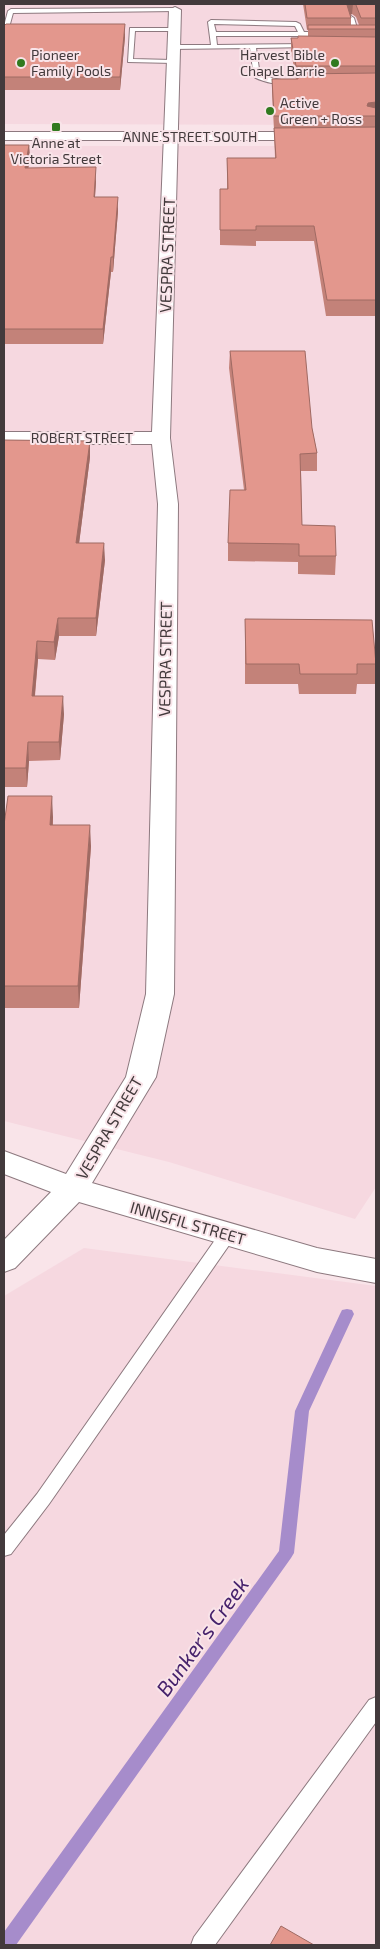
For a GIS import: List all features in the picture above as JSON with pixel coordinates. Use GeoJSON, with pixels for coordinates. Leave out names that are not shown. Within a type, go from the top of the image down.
{"type":"FeatureCollection","features":[{"type":"Feature","properties":{"kind":"street","name":"VESPRA STREET"},"geometry":{"type":"LineString","coordinates":[[4,1260],[73,1189],[141,1077],[160,994],[168,504],[161,438],[174,10]]}},
{"type":"Feature","properties":{"kind":"street","name":"ANNE STREET SOUTH"},"geometry":{"type":"LineString","coordinates":[[4,136],[376,136]]}},
{"type":"Feature","properties":{"kind":"street","name":"ROBERT STREET"},"geometry":{"type":"LineString","coordinates":[[4,438],[161,438]]}},
{"type":"Feature","properties":{"kind":"street","name":"INNISFIL STREET"},"geometry":{"type":"LineString","coordinates":[[4,1162],[73,1189],[317,1260],[376,1271]]}},
{"type":"Feature","properties":{"kind":"lane"},"geometry":{"type":"LineString","coordinates":[[4,35],[11,11],[125,13],[174,10]]}},
{"type":"Feature","properties":{"kind":"lane"},"geometry":{"type":"LineString","coordinates":[[351,18],[357,34]]}},
{"type":"Feature","properties":{"kind":"lane"},"geometry":{"type":"LineString","coordinates":[[214,45],[211,22],[296,24],[302,34]]}},
{"type":"Feature","properties":{"kind":"lane"},"geometry":{"type":"LineString","coordinates":[[172,62],[130,61],[130,27],[173,29]]}},
{"type":"Feature","properties":{"kind":"lane"},"geometry":{"type":"LineString","coordinates":[[213,34],[329,34]]}},
{"type":"Feature","properties":{"kind":"lane"},"geometry":{"type":"LineString","coordinates":[[348,34],[366,34]]}},
{"type":"Feature","properties":{"kind":"lane"},"geometry":{"type":"LineString","coordinates":[[172,47],[214,45],[319,46]]}},
{"type":"Feature","properties":{"kind":"lane"},"geometry":{"type":"LineString","coordinates":[[253,45],[257,77],[300,82]]}},
{"type":"Feature","properties":{"kind":"lane"},"geometry":{"type":"LineString","coordinates":[[4,1548],[43,1499],[228,1234]]}},
{"type":"Feature","properties":{"kind":"lane"},"geometry":{"type":"LineString","coordinates":[[202,1945],[376,1706]]}},
{"type":"Feature","properties":{"kind":"shaded area"},"geometry":{"type":"Polygon","coordinates":[[[4,4],[376,4],[376,125],[4,124],[4,4]]]}},
{"type":"Feature","properties":{"kind":"shaded area"},"geometry":{"type":"Polygon","coordinates":[[[4,146],[376,146],[376,1187],[355,1219],[169,1162],[4,1121],[4,146]]]}},
{"type":"Feature","properties":{"kind":"shaded area"},"geometry":{"type":"Polygon","coordinates":[[[84,1248],[376,1286],[376,1945],[4,1945],[4,1296],[84,1248]]]}},
{"type":"Feature","properties":{"kind":"building"},"geometry":{"type":"Polygon","coordinates":[[[305,4],[349,4],[347,5],[351,18],[307,18],[305,4]]]}},
{"type":"Feature","properties":{"kind":"building"},"geometry":{"type":"Polygon","coordinates":[[[355,4],[376,4],[376,18],[361,18],[355,4]]]}},
{"type":"Feature","properties":{"kind":"building"},"geometry":{"type":"Polygon","coordinates":[[[6,24],[125,24],[120,77],[4,77],[4,26],[6,24]]]}},
{"type":"Feature","properties":{"kind":"building"},"geometry":{"type":"Polygon","coordinates":[[[308,25],[376,25],[376,29],[308,29],[308,25]]]}},
{"type":"Feature","properties":{"kind":"building"},"geometry":{"type":"Polygon","coordinates":[[[298,36],[376,37],[376,66],[296,66],[291,38],[298,38],[298,36]]]}},
{"type":"Feature","properties":{"kind":"building"},"geometry":{"type":"Polygon","coordinates":[[[376,73],[376,102],[368,103],[367,106],[376,108],[376,116],[274,116],[272,79],[298,79],[298,74],[376,73]]]}},
{"type":"Feature","properties":{"kind":"building"},"geometry":{"type":"Polygon","coordinates":[[[376,127],[376,300],[327,300],[314,226],[256,226],[256,230],[220,230],[220,189],[228,189],[227,158],[276,158],[274,128],[376,127]]]}},
{"type":"Feature","properties":{"kind":"building"},"geometry":{"type":"Polygon","coordinates":[[[4,145],[29,145],[25,168],[96,167],[94,197],[118,197],[113,257],[111,257],[103,329],[4,329],[4,145]]]}},
{"type":"Feature","properties":{"kind":"building"},"geometry":{"type":"Polygon","coordinates":[[[230,351],[305,351],[312,428],[317,453],[300,454],[302,525],[335,526],[336,556],[299,556],[299,544],[228,543],[230,490],[246,490],[230,351]]]}},
{"type":"Feature","properties":{"kind":"building"},"geometry":{"type":"Polygon","coordinates":[[[4,440],[90,441],[76,543],[104,543],[96,618],[58,618],[54,642],[37,641],[32,696],[63,696],[59,742],[28,742],[26,768],[4,768],[4,440]]]}},
{"type":"Feature","properties":{"kind":"building"},"geometry":{"type":"Polygon","coordinates":[[[245,619],[372,620],[376,664],[357,664],[357,674],[300,674],[299,664],[246,664],[245,619]]]}},
{"type":"Feature","properties":{"kind":"building"},"geometry":{"type":"Polygon","coordinates":[[[8,796],[52,796],[50,825],[90,825],[78,986],[4,986],[4,825],[8,796]]]}},
{"type":"Feature","properties":{"kind":"building"},"geometry":{"type":"Polygon","coordinates":[[[281,1926],[314,1945],[270,1945],[281,1926]]]}},
{"type":"Feature","properties":{"kind":"waterway","name":"Bunker's Creek"},"geometry":{"type":"LineString","coordinates":[[5,1945],[286,1553],[302,1411],[347,1314]]}},
{"type":"Feature","properties":{"kind":"place","name":"Pioneer Family Pools"},"geometry":{"type":"Point","coordinates":[21,63]}},
{"type":"Feature","properties":{"kind":"place","name":"Harvest Bible Chapel Barrie"},"geometry":{"type":"Point","coordinates":[335,63]}},
{"type":"Feature","properties":{"kind":"place","name":"Active Green + Ross"},"geometry":{"type":"Point","coordinates":[270,111]}},
{"type":"Feature","properties":{"kind":"place","name":"Anne at Victoria Street"},"geometry":{"type":"Point","coordinates":[56,127]}}]}
